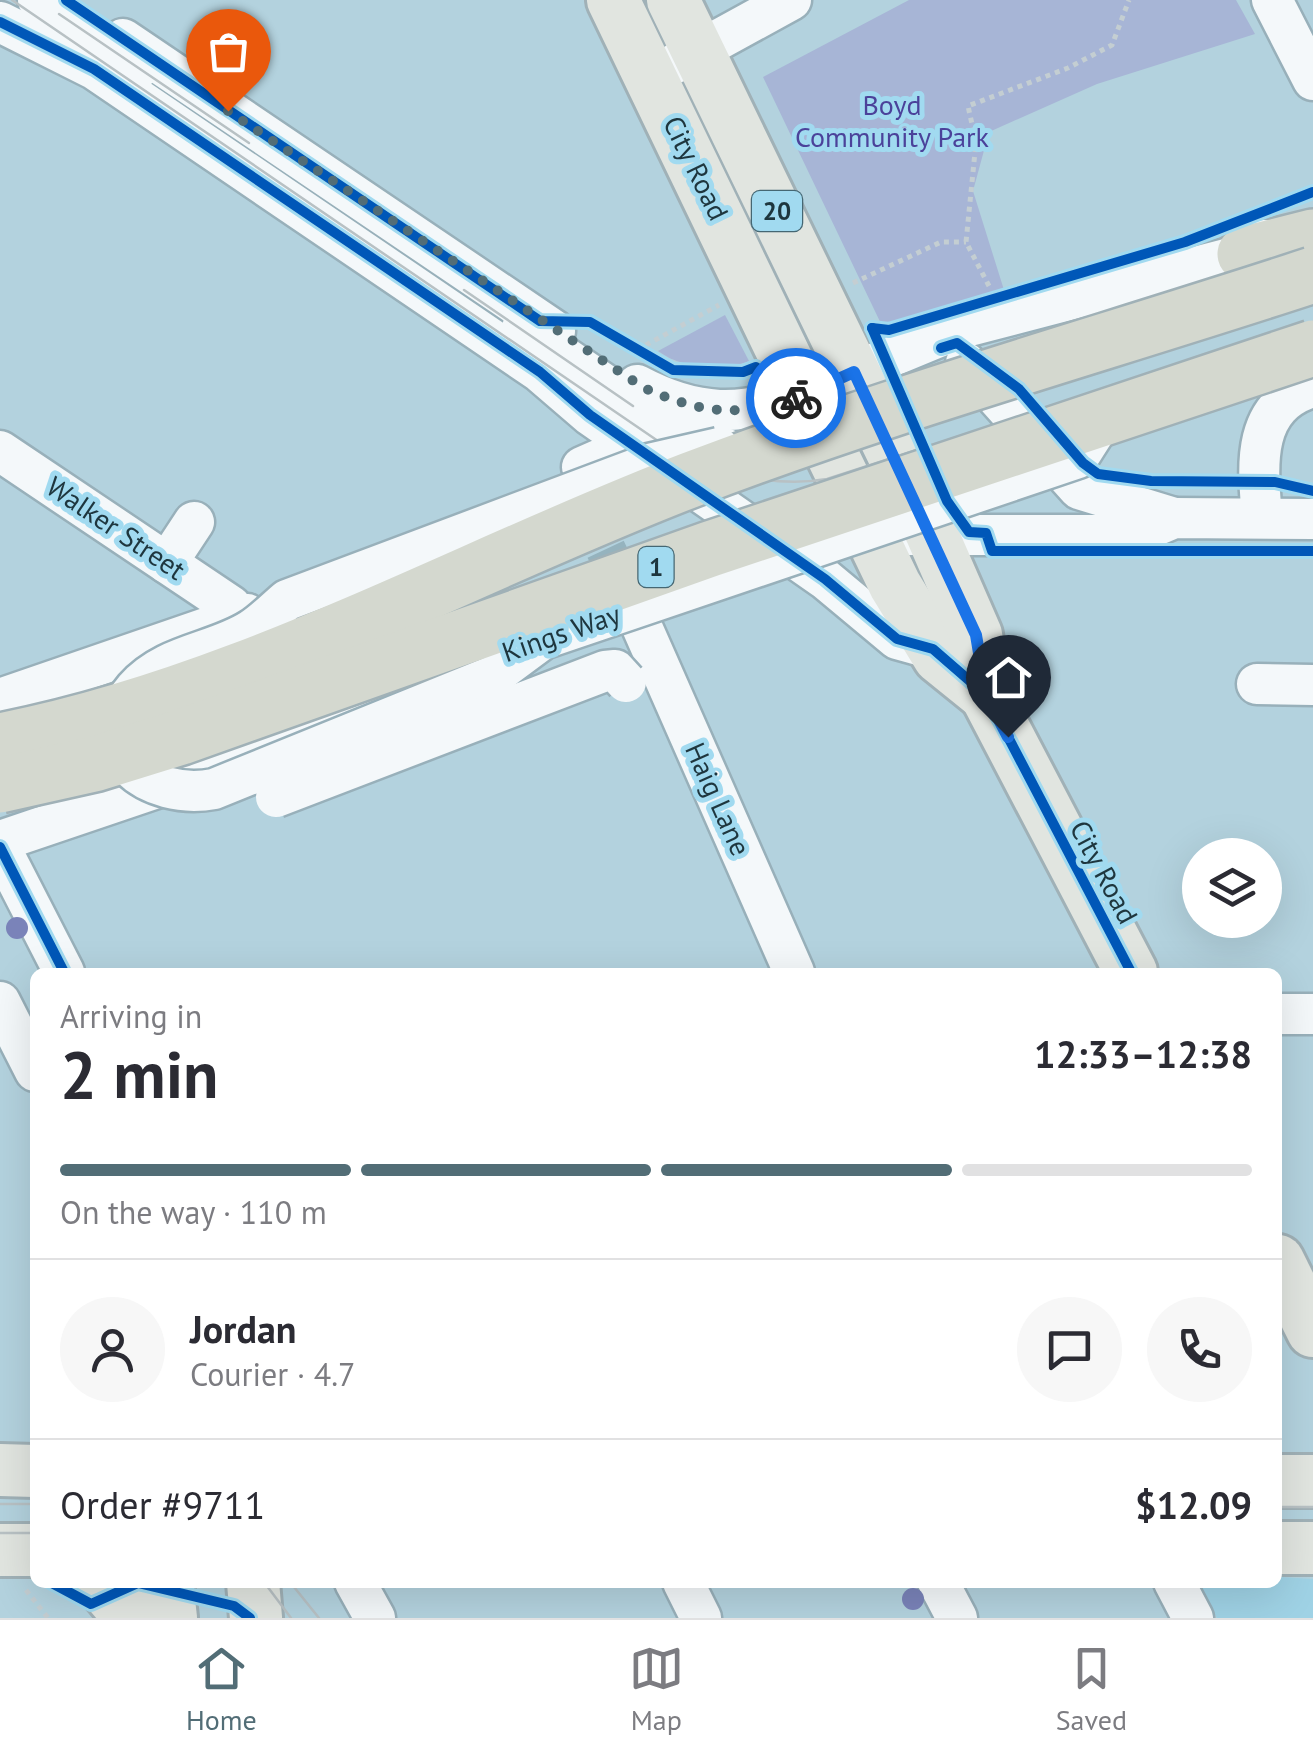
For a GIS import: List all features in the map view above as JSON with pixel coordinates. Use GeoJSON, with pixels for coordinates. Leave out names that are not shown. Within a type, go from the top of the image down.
{"type":"FeatureCollection","features":[{"type":"Feature","properties":{"kind":"highway"},"geometry":{"type":"LineString","coordinates":[[1245,254],[1313,238]]}},
{"type":"Feature","properties":{"kind":"highway"},"geometry":{"type":"LineString","coordinates":[[6,711],[88,722],[262,661],[809,428],[1313,275]]}},
{"type":"Feature","properties":{"kind":"highway","name":"Kings Way"},"geometry":{"type":"LineString","coordinates":[[0,785],[94,764],[181,736],[654,568],[1313,348]]}},
{"type":"Feature","properties":{"kind":"main road","name":"City Road"},"geometry":{"type":"LineString","coordinates":[[613,0],[652,75],[809,428],[933,649],[986,695]]}},
{"type":"Feature","properties":{"kind":"main road","name":"City Road"},"geometry":{"type":"LineString","coordinates":[[673,0],[932,534],[976,635],[986,695],[1129,968]]}},
{"type":"Feature","properties":{"kind":"main road"},"geometry":{"type":"LineString","coordinates":[[809,428],[854,372]]}},
{"type":"Feature","properties":{"kind":"main road"},"geometry":{"type":"LineString","coordinates":[[1282,1269],[1313,1331]]}},
{"type":"Feature","properties":{"kind":"main road"},"geometry":{"type":"LineString","coordinates":[[0,1470],[30,1471]]}},
{"type":"Feature","properties":{"kind":"main road"},"geometry":{"type":"LineString","coordinates":[[1282,1481],[1313,1481]]}},
{"type":"Feature","properties":{"kind":"main road"},"geometry":{"type":"LineString","coordinates":[[1282,1548],[1313,1548]]}},
{"type":"Feature","properties":{"kind":"main road"},"geometry":{"type":"LineString","coordinates":[[105,1588],[130,1618]]}},
{"type":"Feature","properties":{"kind":"main road"},"geometry":{"type":"LineString","coordinates":[[168,1588],[171,1618]]}},
{"type":"Feature","properties":{"kind":"main road"},"geometry":{"type":"LineString","coordinates":[[253,1588],[256,1618]]}},
{"type":"Feature","properties":{"kind":"street"},"geometry":{"type":"LineString","coordinates":[[9,0],[656,442],[684,466],[696,487]]}},
{"type":"Feature","properties":{"kind":"street"},"geometry":{"type":"LineString","coordinates":[[38,0],[667,425],[752,457],[780,459],[809,428]]}},
{"type":"Feature","properties":{"kind":"street"},"geometry":{"type":"LineString","coordinates":[[66,0],[644,388],[689,405],[735,413],[757,411],[809,428],[886,438]]}},
{"type":"Feature","properties":{"kind":"street"},"geometry":{"type":"LineString","coordinates":[[652,75],[790,0]]}},
{"type":"Feature","properties":{"kind":"street"},"geometry":{"type":"LineString","coordinates":[[1272,0],[1313,80]]}},
{"type":"Feature","properties":{"kind":"street"},"geometry":{"type":"LineString","coordinates":[[0,22],[94,69],[540,372],[590,415],[768,536],[897,639],[933,649]]}},
{"type":"Feature","properties":{"kind":"street"},"geometry":{"type":"LineString","coordinates":[[854,372],[928,341],[1245,254],[1268,236],[1313,217]]}},
{"type":"Feature","properties":{"kind":"street"},"geometry":{"type":"LineString","coordinates":[[928,341],[965,362],[1079,489],[1174,518],[1313,519]]}},
{"type":"Feature","properties":{"kind":"street"},"geometry":{"type":"LineString","coordinates":[[1262,516],[1259,481],[1266,424],[1284,399],[1313,386]]}},
{"type":"Feature","properties":{"kind":"street","name":"Kings Way"},"geometry":{"type":"LineString","coordinates":[[0,844],[195,774],[543,638],[1078,458],[1106,414]]}},
{"type":"Feature","properties":{"kind":"street"},"geometry":{"type":"LineString","coordinates":[[6,711],[649,464],[809,428]]}},
{"type":"Feature","properties":{"kind":"street","name":"Walker Street"},"geometry":{"type":"LineString","coordinates":[[0,451],[231,606]]}},
{"type":"Feature","properties":{"kind":"street"},"geometry":{"type":"LineString","coordinates":[[768,536],[1134,535],[1174,518]]}},
{"type":"Feature","properties":{"kind":"street"},"geometry":{"type":"LineString","coordinates":[[167,563],[194,522]]}},
{"type":"Feature","properties":{"kind":"street"},"geometry":{"type":"LineString","coordinates":[[287,600],[250,631],[151,674],[129,698],[117,737],[122,757],[138,776],[161,789],[185,793],[214,789],[494,676],[543,638]]}},
{"type":"Feature","properties":{"kind":"street","name":"Haig Lane"},"geometry":{"type":"LineString","coordinates":[[642,627],[792,968]]}},
{"type":"Feature","properties":{"kind":"street"},"geometry":{"type":"LineString","coordinates":[[276,797],[604,671],[615,670],[626,682]]}},
{"type":"Feature","properties":{"kind":"street"},"geometry":{"type":"LineString","coordinates":[[1257,684],[1313,685]]}},
{"type":"Feature","properties":{"kind":"street"},"geometry":{"type":"LineString","coordinates":[[310,752],[328,796]]}},
{"type":"Feature","properties":{"kind":"street"},"geometry":{"type":"LineString","coordinates":[[0,844],[62,968]]}},
{"type":"Feature","properties":{"kind":"street"},"geometry":{"type":"LineString","coordinates":[[0,1002],[30,1060]]}},
{"type":"Feature","properties":{"kind":"street"},"geometry":{"type":"LineString","coordinates":[[1282,1014],[1313,1014]]}},
{"type":"Feature","properties":{"kind":"street"},"geometry":{"type":"LineString","coordinates":[[0,1457],[30,1446]]}},
{"type":"Feature","properties":{"kind":"street"},"geometry":{"type":"LineString","coordinates":[[358,1588],[375,1618]]}},
{"type":"Feature","properties":{"kind":"street"},"geometry":{"type":"LineString","coordinates":[[386,1588],[386,1618]]}},
{"type":"Feature","properties":{"kind":"street"},"geometry":{"type":"LineString","coordinates":[[685,1588],[701,1618]]}},
{"type":"Feature","properties":{"kind":"street"},"geometry":{"type":"LineString","coordinates":[[941,1588],[957,1618]]}},
{"type":"Feature","properties":{"kind":"street"},"geometry":{"type":"LineString","coordinates":[[1177,1588],[1193,1618]]}},
{"type":"Feature","properties":{"kind":"path"},"geometry":{"type":"LineString","coordinates":[[995,299],[966,242],[976,142],[968,106],[1068,68],[1112,45],[1129,0]]}},
{"type":"Feature","properties":{"kind":"path"},"geometry":{"type":"LineString","coordinates":[[846,286],[941,242],[966,242]]}},
{"type":"Feature","properties":{"kind":"path"},"geometry":{"type":"LineString","coordinates":[[634,352],[723,302]]}},
{"type":"Feature","properties":{"kind":"path"},"geometry":{"type":"LineString","coordinates":[[620,342],[647,358]]}},
{"type":"Feature","properties":{"kind":"path"},"geometry":{"type":"LineString","coordinates":[[17,1559],[30,1584]]}},
{"type":"Feature","properties":{"kind":"path"},"geometry":{"type":"LineString","coordinates":[[32,1588],[48,1618]]}},
{"type":"Feature","properties":{"kind":"shaded area"},"geometry":{"type":"Polygon","coordinates":[[[1282,1577],[1313,1579],[1313,1618],[1217,1618],[1202,1588],[1282,1588],[1282,1577]]]}},
{"type":"Feature","properties":{"kind":"green space","name":"Boyd Community Park"},"geometry":{"type":"Polygon","coordinates":[[[909,0],[1236,0],[1255,34],[1097,84],[989,132],[973,191],[1004,290],[884,330],[763,77],[909,0]]]}},
{"type":"Feature","properties":{"kind":"green space"},"geometry":{"type":"Polygon","coordinates":[[[725,315],[749,361],[727,367],[702,367],[679,362],[658,351],[725,315]]]}},
{"type":"Feature","properties":{"kind":"tunnel"},"geometry":{"type":"LineString","coordinates":[[580,495],[632,605]]}},
{"type":"Feature","properties":{"kind":"tram line"},"geometry":{"type":"LineString","coordinates":[[12,0],[658,441],[699,460],[760,479],[827,479],[1313,322]]}},
{"type":"Feature","properties":{"kind":"tram line"},"geometry":{"type":"LineString","coordinates":[[59,14],[249,143]]}},
{"type":"Feature","properties":{"kind":"tram line"},"geometry":{"type":"LineString","coordinates":[[464,290],[633,406]]}},
{"type":"Feature","properties":{"kind":"tram line"},"geometry":{"type":"LineString","coordinates":[[0,1504],[30,1504]]}},
{"type":"Feature","properties":{"kind":"tram line"},"geometry":{"type":"LineString","coordinates":[[1282,1507],[1313,1507]]}},
{"type":"Feature","properties":{"kind":"tram line"},"geometry":{"type":"LineString","coordinates":[[0,1533],[30,1533]]}},
{"type":"Feature","properties":{"kind":"tram line"},"geometry":{"type":"LineString","coordinates":[[268,1588],[291,1618]]}},
{"type":"Feature","properties":{"kind":"tram line"},"geometry":{"type":"LineString","coordinates":[[295,1588],[319,1618]]}},
{"type":"Feature","properties":{"kind":"cycle path"},"geometry":{"type":"LineString","coordinates":[[66,0],[540,321],[590,322],[673,370],[743,372],[756,367]]}},
{"type":"Feature","properties":{"kind":"cycle path"},"geometry":{"type":"LineString","coordinates":[[0,22],[94,69],[540,372],[590,415],[825,579],[897,639],[933,649],[986,695],[1129,968]]}},
{"type":"Feature","properties":{"kind":"cycle path"},"geometry":{"type":"LineString","coordinates":[[872,328],[889,330],[1185,242],[1313,192]]}},
{"type":"Feature","properties":{"kind":"cycle path"},"geometry":{"type":"LineString","coordinates":[[872,328],[947,501],[969,532],[986,533],[992,551],[1313,551]]}},
{"type":"Feature","properties":{"kind":"cycle path"},"geometry":{"type":"LineString","coordinates":[[941,348],[957,343],[1019,389],[1083,463],[1098,474],[1151,481],[1275,482],[1313,491]]}},
{"type":"Feature","properties":{"kind":"cycle path"},"geometry":{"type":"LineString","coordinates":[[0,847],[62,968]]}},
{"type":"Feature","properties":{"kind":"cycle path"},"geometry":{"type":"LineString","coordinates":[[61,1588],[91,1604],[127,1588]]}},
{"type":"Feature","properties":{"kind":"cycle path"},"geometry":{"type":"LineString","coordinates":[[159,1588],[234,1606],[250,1618]]}},
{"type":"Feature","properties":{"kind":"way so far"},"geometry":{"type":"LineString","coordinates":[[228,111],[626,379],[660,396],[735,413],[757,411],[796,398]]}},
{"type":"Feature","properties":{"kind":"route"},"geometry":{"type":"LineString","coordinates":[[796,398],[854,372],[976,635],[986,695],[1008,737]]}}]}
